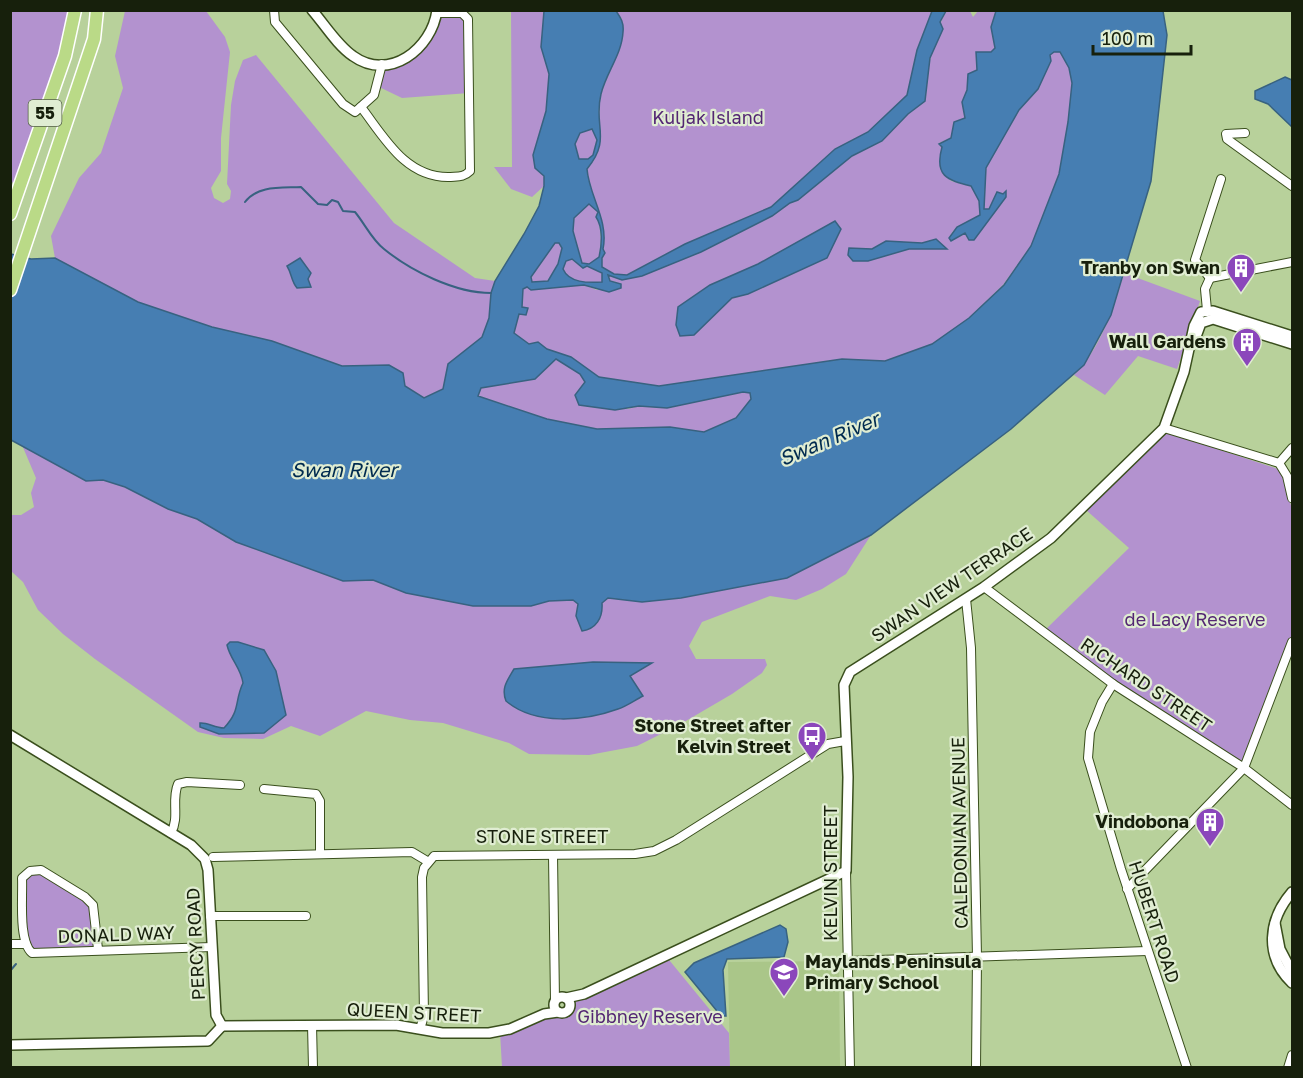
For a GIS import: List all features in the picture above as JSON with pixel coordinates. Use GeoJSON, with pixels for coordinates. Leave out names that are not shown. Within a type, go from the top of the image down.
{"type":"FeatureCollection","features":[{"type":"Feature","properties":{"kind":"main road","name":"55"},"geometry":{"type":"LineString","coordinates":[[10,213],[65,56],[75,10]]}},
{"type":"Feature","properties":{"kind":"main road","name":"55"},"geometry":{"type":"LineString","coordinates":[[10,290],[94,39],[97,10]]}},
{"type":"Feature","properties":{"kind":"street"},"geometry":{"type":"LineString","coordinates":[[274,10],[275,22],[342,104],[355,112],[374,95],[382,64]]}},
{"type":"Feature","properties":{"kind":"street"},"geometry":{"type":"LineString","coordinates":[[312,10],[352,55],[373,65],[411,57],[424,43],[435,25],[437,12],[462,13],[468,19],[470,171],[462,176],[435,177],[417,171],[401,158],[361,107]]}},
{"type":"Feature","properties":{"kind":"street"},"geometry":{"type":"LineString","coordinates":[[1245,133],[1230,132],[1227,134],[1227,139],[1293,186]]}},
{"type":"Feature","properties":{"kind":"street"},"geometry":{"type":"LineString","coordinates":[[1210,278],[1195,260],[1221,179]]}},
{"type":"Feature","properties":{"kind":"street"},"geometry":{"type":"LineString","coordinates":[[1210,278],[1293,262]]}},
{"type":"Feature","properties":{"kind":"street"},"geometry":{"type":"LineString","coordinates":[[1210,278],[1205,289],[1204,314],[1293,336]]}},
{"type":"Feature","properties":{"kind":"street","name":"SWAN VIEW TERRACE"},"geometry":{"type":"LineString","coordinates":[[847,678],[854,669],[966,599],[1051,538],[1164,428],[1171,415],[1194,326],[1204,314]]}},
{"type":"Feature","properties":{"kind":"street"},"geometry":{"type":"LineString","coordinates":[[1243,325],[1293,344]]}},
{"type":"Feature","properties":{"kind":"street"},"geometry":{"type":"LineString","coordinates":[[1164,428],[1280,463],[1293,498]]}},
{"type":"Feature","properties":{"kind":"street"},"geometry":{"type":"LineString","coordinates":[[1280,463],[1293,448]]}},
{"type":"Feature","properties":{"kind":"street","name":"RICHARD STREET"},"geometry":{"type":"LineString","coordinates":[[984,587],[1113,684],[1244,768],[1293,805]]}},
{"type":"Feature","properties":{"kind":"street","name":"CALEDONIAN AVENUE"},"geometry":{"type":"LineString","coordinates":[[966,599],[971,648],[977,957],[976,1068]]}},
{"type":"Feature","properties":{"kind":"street"},"geometry":{"type":"LineString","coordinates":[[1127,889],[1244,768],[1293,642]]}},
{"type":"Feature","properties":{"kind":"street","name":"KELVIN STREET"},"geometry":{"type":"LineString","coordinates":[[847,678],[844,685],[848,777],[846,871],[850,1068]]}},
{"type":"Feature","properties":{"kind":"street","name":"HUBERT ROAD"},"geometry":{"type":"LineString","coordinates":[[1113,684],[1102,702],[1090,732],[1088,758],[1127,889],[1187,1068]]}},
{"type":"Feature","properties":{"kind":"street"},"geometry":{"type":"LineString","coordinates":[[10,735],[209,858],[412,852],[427,861],[422,878],[424,1016],[420,1029]]}},
{"type":"Feature","properties":{"kind":"street","name":"STONE STREET"},"geometry":{"type":"LineString","coordinates":[[427,861],[444,854],[553,855],[654,851],[676,840],[828,744],[845,741]]}},
{"type":"Feature","properties":{"kind":"street"},"geometry":{"type":"LineString","coordinates":[[171,833],[176,822],[175,791],[178,784],[187,782],[240,785]]}},
{"type":"Feature","properties":{"kind":"street"},"geometry":{"type":"LineString","coordinates":[[264,789],[316,794],[320,801],[320,854]]}},
{"type":"Feature","properties":{"kind":"street"},"geometry":{"type":"LineString","coordinates":[[553,855],[556,983],[561,1003]]}},
{"type":"Feature","properties":{"kind":"street","name":"PERCY ROAD"},"geometry":{"type":"LineString","coordinates":[[209,858],[216,1015],[221,1024]]}},
{"type":"Feature","properties":{"kind":"street"},"geometry":{"type":"LineString","coordinates":[[10,944],[26,944],[22,878],[30,871],[41,870],[85,897],[93,905],[98,950]]}},
{"type":"Feature","properties":{"kind":"street","name":"QUEEN STREET"},"geometry":{"type":"LineString","coordinates":[[221,1024],[244,1026],[396,1025],[442,1033],[489,1033],[510,1029],[544,1014],[561,1003],[846,871]]}},
{"type":"Feature","properties":{"kind":"street"},"geometry":{"type":"LineString","coordinates":[[1291,977],[1272,946],[1271,932],[1281,906],[1293,892]]}},
{"type":"Feature","properties":{"kind":"street"},"geometry":{"type":"LineString","coordinates":[[210,916],[306,916]]}},
{"type":"Feature","properties":{"kind":"street","name":"DONALD WAY"},"geometry":{"type":"LineString","coordinates":[[26,944],[32,953],[212,947]]}},
{"type":"Feature","properties":{"kind":"street"},"geometry":{"type":"LineString","coordinates":[[849,961],[1147,951]]}},
{"type":"Feature","properties":{"kind":"street"},"geometry":{"type":"LineString","coordinates":[[10,1045],[201,1041],[221,1024]]}},
{"type":"Feature","properties":{"kind":"street"},"geometry":{"type":"LineString","coordinates":[[312,1025],[313,1068]]}},
{"type":"Feature","properties":{"kind":"street"},"geometry":{"type":"LineString","coordinates":[[1288,1068],[1293,1055]]}},
{"type":"Feature","properties":{"kind":"shaded area","name":"Maylands Peninsula Primary School"},"geometry":{"type":"Polygon","coordinates":[[[839,961],[840,1067],[730,1067],[728,962],[839,961]]]}},
{"type":"Feature","properties":{"kind":"green space"},"geometry":{"type":"Polygon","coordinates":[[[10,11],[75,11],[20,185],[11,182],[10,11]]]}},
{"type":"Feature","properties":{"kind":"green space"},"geometry":{"type":"Polygon","coordinates":[[[125,11],[206,11],[225,37],[230,52],[221,138],[221,171],[211,188],[214,198],[223,203],[230,199],[231,191],[227,184],[231,105],[235,81],[243,60],[256,55],[394,223],[475,278],[495,281],[491,293],[489,318],[482,337],[448,364],[443,389],[424,398],[404,386],[389,365],[343,366],[272,341],[212,327],[138,302],[55,258],[51,236],[79,178],[101,153],[123,88],[115,56],[125,11]]]}},
{"type":"Feature","properties":{"kind":"green space"},"geometry":{"type":"Polygon","coordinates":[[[511,11],[544,11],[541,47],[549,74],[546,111],[533,155],[535,168],[544,176],[544,186],[532,197],[511,189],[494,167],[512,167],[511,11]]]}},
{"type":"Feature","properties":{"kind":"green space","name":"Kuljak Island"},"geometry":{"type":"Polygon","coordinates":[[[616,11],[932,11],[917,50],[907,95],[868,132],[835,149],[771,207],[685,244],[627,275],[614,274],[602,267],[601,221],[589,184],[587,169],[598,150],[601,95],[620,43],[622,19],[616,11]]]}},
{"type":"Feature","properties":{"kind":"green space"},"geometry":{"type":"Polygon","coordinates":[[[946,11],[970,11],[973,17],[978,11],[996,11],[991,27],[995,48],[978,64],[977,70],[968,74],[967,90],[962,102],[965,118],[954,122],[951,138],[939,143],[942,147],[941,169],[951,181],[971,186],[979,200],[980,215],[953,231],[949,238],[965,233],[974,240],[1006,197],[997,192],[989,209],[984,209],[986,168],[1019,110],[1038,89],[1051,61],[1050,55],[1054,52],[1060,52],[1069,68],[1072,83],[1059,174],[1031,246],[1003,285],[969,318],[932,344],[885,361],[842,359],[659,386],[599,377],[571,357],[547,349],[538,342],[529,344],[513,333],[520,313],[526,315],[522,308],[523,289],[584,285],[597,290],[616,282],[610,281],[608,274],[622,280],[701,252],[772,216],[798,200],[852,156],[882,141],[908,114],[925,101],[931,54],[946,11]]]}},
{"type":"Feature","properties":{"kind":"green space"},"geometry":{"type":"Polygon","coordinates":[[[436,13],[466,15],[469,93],[402,98],[377,86],[382,64],[411,57],[436,13]]]}},
{"type":"Feature","properties":{"kind":"green space"},"geometry":{"type":"Polygon","coordinates":[[[593,129],[597,139],[593,155],[588,159],[579,159],[575,144],[580,132],[593,129]]]}},
{"type":"Feature","properties":{"kind":"green space"},"geometry":{"type":"Polygon","coordinates":[[[589,204],[598,212],[601,240],[599,257],[589,265],[582,263],[573,231],[574,218],[589,204]]]}},
{"type":"Feature","properties":{"kind":"green space"},"geometry":{"type":"Polygon","coordinates":[[[555,243],[559,243],[562,248],[558,264],[550,280],[537,283],[530,281],[535,270],[555,243]]]}},
{"type":"Feature","properties":{"kind":"green space"},"geometry":{"type":"Polygon","coordinates":[[[572,259],[581,267],[587,266],[602,273],[602,282],[574,280],[565,274],[562,269],[566,261],[572,259]]]}},
{"type":"Feature","properties":{"kind":"green space"},"geometry":{"type":"Polygon","coordinates":[[[1124,273],[1200,301],[1177,369],[1138,356],[1105,395],[1074,375],[1092,353],[1099,340],[1124,273]]]}},
{"type":"Feature","properties":{"kind":"green space"},"geometry":{"type":"Polygon","coordinates":[[[556,359],[580,374],[585,382],[580,391],[628,409],[639,406],[667,408],[743,392],[750,393],[751,399],[736,418],[704,432],[670,427],[597,429],[547,419],[478,396],[481,388],[535,379],[556,359]]]}},
{"type":"Feature","properties":{"kind":"green space","name":"de Lacy Reserve"},"geometry":{"type":"Polygon","coordinates":[[[1166,432],[1278,469],[1285,482],[1292,510],[1292,642],[1244,768],[1043,632],[1129,548],[1086,510],[1166,432]]]}},
{"type":"Feature","properties":{"kind":"green space"},"geometry":{"type":"Polygon","coordinates":[[[22,445],[86,481],[103,480],[125,487],[168,509],[197,519],[236,542],[343,580],[373,580],[406,593],[531,606],[548,601],[573,600],[578,604],[576,616],[608,598],[642,602],[681,598],[787,578],[871,535],[846,574],[822,589],[796,600],[770,596],[702,622],[689,646],[696,659],[765,659],[767,665],[762,673],[732,694],[637,746],[589,755],[529,754],[509,743],[443,723],[410,720],[366,711],[320,736],[291,726],[263,739],[224,738],[198,732],[63,634],[38,610],[23,582],[11,571],[10,515],[21,515],[34,507],[31,493],[36,478],[22,445]]]}},
{"type":"Feature","properties":{"kind":"green space"},"geometry":{"type":"Polygon","coordinates":[[[41,870],[77,892],[84,899],[94,918],[100,948],[32,953],[27,949],[22,878],[41,870]]]}},
{"type":"Feature","properties":{"kind":"green space","name":"Gibbney Reserve"},"geometry":{"type":"Polygon","coordinates":[[[665,955],[729,1033],[730,1067],[502,1067],[500,1032],[555,1007],[566,1016],[583,996],[595,987],[665,955]]]}},
{"type":"Feature","properties":{"kind":"water","name":"Swan River"},"geometry":{"type":"Polygon","coordinates":[[[544,11],[616,11],[622,21],[623,32],[620,48],[606,79],[599,105],[599,149],[587,169],[603,228],[605,253],[602,258],[602,267],[614,274],[627,275],[685,244],[771,207],[835,149],[868,132],[907,95],[917,50],[932,11],[946,11],[940,22],[943,29],[930,58],[925,101],[908,114],[882,141],[852,156],[798,200],[772,216],[701,252],[642,276],[622,280],[608,275],[610,281],[621,284],[621,288],[609,292],[584,285],[523,289],[522,307],[528,308],[526,315],[519,314],[514,333],[529,344],[538,342],[547,349],[571,357],[599,377],[659,386],[842,359],[885,361],[932,344],[969,318],[1004,285],[1031,246],[1059,174],[1072,83],[1069,68],[1060,52],[1054,52],[1050,55],[1051,61],[1038,89],[1019,110],[986,168],[984,209],[989,209],[997,192],[1003,194],[1006,191],[1006,197],[974,240],[969,240],[965,233],[951,241],[949,238],[957,227],[980,215],[979,201],[971,186],[949,179],[941,171],[942,147],[939,144],[951,138],[954,122],[965,118],[962,102],[967,90],[968,74],[977,70],[976,52],[991,52],[995,48],[991,27],[996,11],[1163,11],[1167,35],[1151,181],[1111,315],[1084,365],[1011,429],[871,535],[787,578],[681,598],[642,602],[608,598],[602,603],[598,622],[582,631],[576,616],[578,604],[573,600],[549,601],[531,606],[473,606],[406,593],[373,580],[343,581],[236,542],[197,519],[168,509],[125,487],[103,480],[86,481],[11,440],[11,254],[31,259],[55,258],[138,302],[212,327],[272,341],[342,366],[389,365],[403,373],[405,386],[424,398],[443,389],[448,364],[482,337],[489,318],[491,293],[495,281],[539,206],[544,176],[535,168],[533,155],[546,111],[549,74],[541,47],[544,11]],[[592,129],[580,133],[575,144],[579,159],[588,159],[593,155],[597,140],[592,129]],[[589,204],[574,218],[573,231],[582,263],[589,264],[599,257],[600,252],[601,231],[596,217],[598,212],[589,204]],[[555,243],[531,277],[532,282],[548,281],[558,264],[562,248],[559,243],[555,243]],[[572,259],[566,261],[563,269],[574,280],[602,282],[602,273],[587,266],[583,268],[572,259]],[[556,359],[535,379],[481,388],[478,396],[547,419],[597,429],[670,427],[704,432],[736,418],[751,399],[750,393],[743,392],[667,408],[639,406],[615,410],[579,405],[575,395],[585,382],[580,374],[556,359]]]}},
{"type":"Feature","properties":{"kind":"water"},"geometry":{"type":"Polygon","coordinates":[[[1285,77],[1292,80],[1292,127],[1268,104],[1255,99],[1255,91],[1285,77]]]}},
{"type":"Feature","properties":{"kind":"water"},"geometry":{"type":"Polygon","coordinates":[[[835,221],[841,229],[827,258],[748,294],[732,298],[694,335],[680,336],[676,325],[678,307],[710,285],[758,264],[835,221]]]}},
{"type":"Feature","properties":{"kind":"water"},"geometry":{"type":"Polygon","coordinates":[[[936,239],[947,249],[909,249],[868,261],[853,261],[848,255],[849,248],[872,249],[886,241],[922,243],[936,239]]]}},
{"type":"Feature","properties":{"kind":"water"},"geometry":{"type":"Polygon","coordinates":[[[300,258],[311,273],[308,279],[311,287],[297,288],[287,266],[300,258]]]}},
{"type":"Feature","properties":{"kind":"water"},"geometry":{"type":"Polygon","coordinates":[[[230,642],[238,642],[264,650],[276,671],[286,715],[264,733],[219,734],[200,727],[200,723],[203,723],[224,728],[235,711],[243,683],[228,650],[227,645],[230,642]]]}},
{"type":"Feature","properties":{"kind":"water"},"geometry":{"type":"Polygon","coordinates":[[[593,662],[652,663],[630,676],[643,696],[628,705],[605,713],[560,719],[531,714],[506,701],[504,688],[514,669],[593,662]]]}},
{"type":"Feature","properties":{"kind":"water"},"geometry":{"type":"Polygon","coordinates":[[[780,925],[786,929],[788,942],[784,957],[727,959],[723,970],[726,1016],[721,1016],[685,972],[694,963],[780,925]]]}},
{"type":"Feature","properties":{"kind":"waterway"},"geometry":{"type":"LineString","coordinates":[[245,202],[263,190],[301,187],[318,204],[327,205],[332,200],[338,202],[343,211],[355,212],[380,245],[420,273],[448,285],[491,293]]}},
{"type":"Feature","properties":{"kind":"waterway"},"geometry":{"type":"LineString","coordinates":[[10,971],[16,964]]}},
{"type":"Feature","properties":{"kind":"place","name":"Tranby on Swan"},"geometry":{"type":"Point","coordinates":[1241,294]}},
{"type":"Feature","properties":{"kind":"place","name":"Wall Gardens"},"geometry":{"type":"Point","coordinates":[1247,368]}},
{"type":"Feature","properties":{"kind":"place","name":"Stone Street after Kelvin Street"},"geometry":{"type":"Point","coordinates":[812,762]}},
{"type":"Feature","properties":{"kind":"place","name":"Vindobona"},"geometry":{"type":"Point","coordinates":[1210,848]}},
{"type":"Feature","properties":{"kind":"place","name":"Maylands Peninsula Primary School"},"geometry":{"type":"Point","coordinates":[784,998]}}]}
